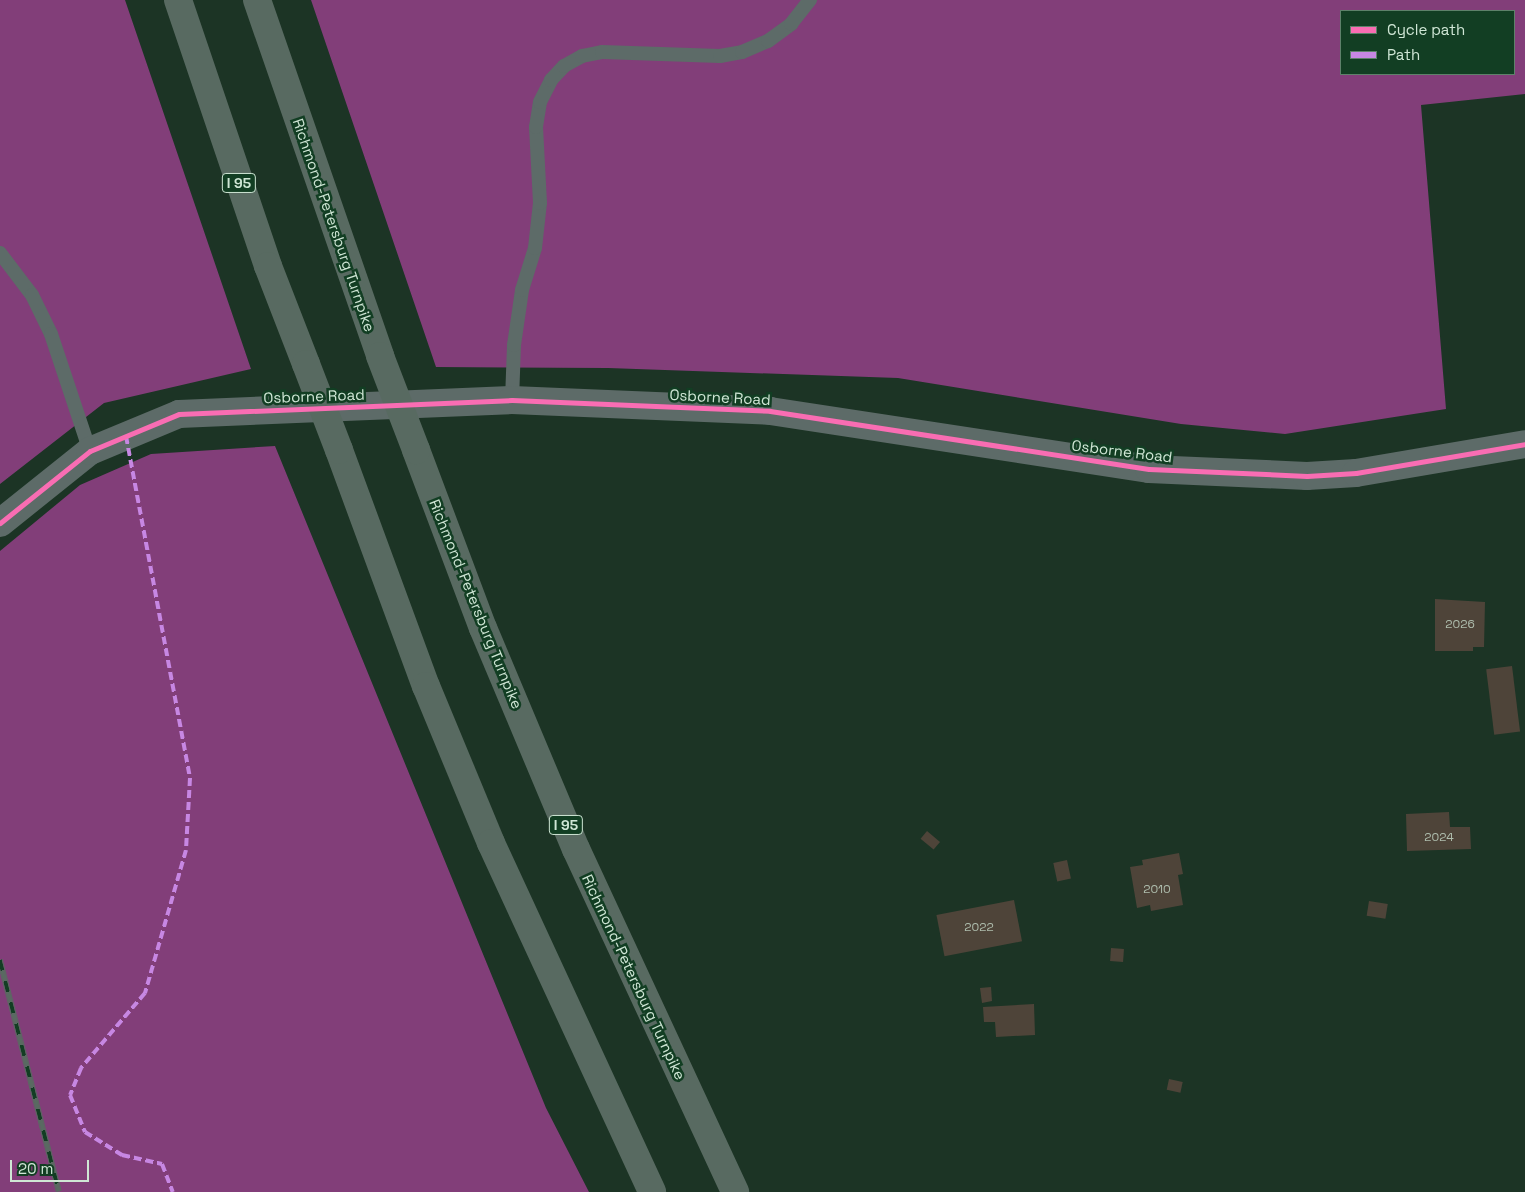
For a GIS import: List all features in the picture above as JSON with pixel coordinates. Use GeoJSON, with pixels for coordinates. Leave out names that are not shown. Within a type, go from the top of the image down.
{"type":"FeatureCollection","features":[{"type":"Feature","properties":{"kind":"highway","name":"I 95"},"geometry":{"type":"LineString","coordinates":[[178,0],[264,257],[426,686],[491,843],[652,1192]]}},
{"type":"Feature","properties":{"kind":"highway","name":"Richmond-Petersburg Turnpike"},"geometry":{"type":"LineString","coordinates":[[258,0],[380,356],[483,628],[576,849],[735,1192]]}},
{"type":"Feature","properties":{"kind":"street","name":"Osborne Road"},"geometry":{"type":"LineString","coordinates":[[0,523],[90,451],[179,414],[512,400],[770,411],[1149,469],[1297,476],[1356,473],[1525,444]]}},
{"type":"Feature","properties":{"kind":"lane"},"geometry":{"type":"LineString","coordinates":[[512,400],[514,345],[522,290],[535,248],[540,203],[536,127],[540,102],[551,80],[564,66],[582,56],[602,52],[691,56],[742,52],[768,41],[791,24],[810,0]]}},
{"type":"Feature","properties":{"kind":"lane"},"geometry":{"type":"LineString","coordinates":[[0,253],[32,295],[51,334],[90,451]]}},
{"type":"Feature","properties":{"kind":"shaded area"},"geometry":{"type":"Polygon","coordinates":[[[0,0],[125,0],[251,369],[104,403],[0,484],[0,0]]]}},
{"type":"Feature","properties":{"kind":"shaded area"},"geometry":{"type":"Polygon","coordinates":[[[311,0],[1525,0],[1525,94],[1421,105],[1446,409],[1285,434],[1181,424],[898,378],[608,368],[436,367],[311,0]]]}},
{"type":"Feature","properties":{"kind":"shaded area"},"geometry":{"type":"Polygon","coordinates":[[[275,446],[546,1108],[589,1192],[0,1192],[0,551],[80,485],[151,454],[275,446]]]}},
{"type":"Feature","properties":{"kind":"building"},"geometry":{"type":"Polygon","coordinates":[[[1435,599],[1485,602],[1484,647],[1473,647],[1473,651],[1435,651],[1435,599]]]}},
{"type":"Feature","properties":{"kind":"building"},"geometry":{"type":"Polygon","coordinates":[[[1512,666],[1520,732],[1494,735],[1486,669],[1512,666]]]}},
{"type":"Feature","properties":{"kind":"building"},"geometry":{"type":"Polygon","coordinates":[[[1449,812],[1450,827],[1470,827],[1471,849],[1407,851],[1406,814],[1449,812]]]}},
{"type":"Feature","properties":{"kind":"building"},"geometry":{"type":"Polygon","coordinates":[[[927,831],[940,842],[934,850],[921,839],[927,831]]]}},
{"type":"Feature","properties":{"kind":"building"},"geometry":{"type":"Polygon","coordinates":[[[1179,853],[1183,874],[1178,875],[1183,905],[1151,911],[1150,905],[1137,908],[1130,867],[1143,865],[1142,860],[1179,853]]]}},
{"type":"Feature","properties":{"kind":"building"},"geometry":{"type":"Polygon","coordinates":[[[1067,860],[1071,879],[1057,881],[1053,863],[1067,860]]]}},
{"type":"Feature","properties":{"kind":"building"},"geometry":{"type":"Polygon","coordinates":[[[1014,900],[1022,941],[944,956],[936,915],[1014,900]]]}},
{"type":"Feature","properties":{"kind":"building"},"geometry":{"type":"Polygon","coordinates":[[[1369,901],[1388,904],[1385,919],[1367,916],[1369,901]]]}},
{"type":"Feature","properties":{"kind":"building"},"geometry":{"type":"Polygon","coordinates":[[[1111,948],[1124,949],[1123,962],[1110,961],[1111,948]]]}},
{"type":"Feature","properties":{"kind":"building"},"geometry":{"type":"Polygon","coordinates":[[[991,987],[992,1001],[982,1003],[980,988],[991,987]]]}},
{"type":"Feature","properties":{"kind":"building"},"geometry":{"type":"Polygon","coordinates":[[[1034,1004],[1035,1035],[996,1037],[995,1022],[984,1022],[983,1007],[1034,1004]]]}},
{"type":"Feature","properties":{"kind":"building"},"geometry":{"type":"Polygon","coordinates":[[[1169,1079],[1183,1082],[1180,1093],[1167,1090],[1169,1079]]]}},
{"type":"Feature","properties":{"kind":"railway"},"geometry":{"type":"LineString","coordinates":[[0,960],[59,1192]]}},
{"type":"Feature","properties":{"kind":"marked path"},"geometry":{"type":"LineString","coordinates":[[126,436],[190,778],[186,850],[145,993],[81,1068],[70,1095],[85,1132],[122,1155],[162,1164],[173,1192]]}},
{"type":"Feature","properties":{"kind":"cycle path"},"geometry":{"type":"LineString","coordinates":[[0,523],[90,451],[179,414],[512,400],[770,411],[1149,469],[1307,476],[1356,473],[1525,444]]}}]}
